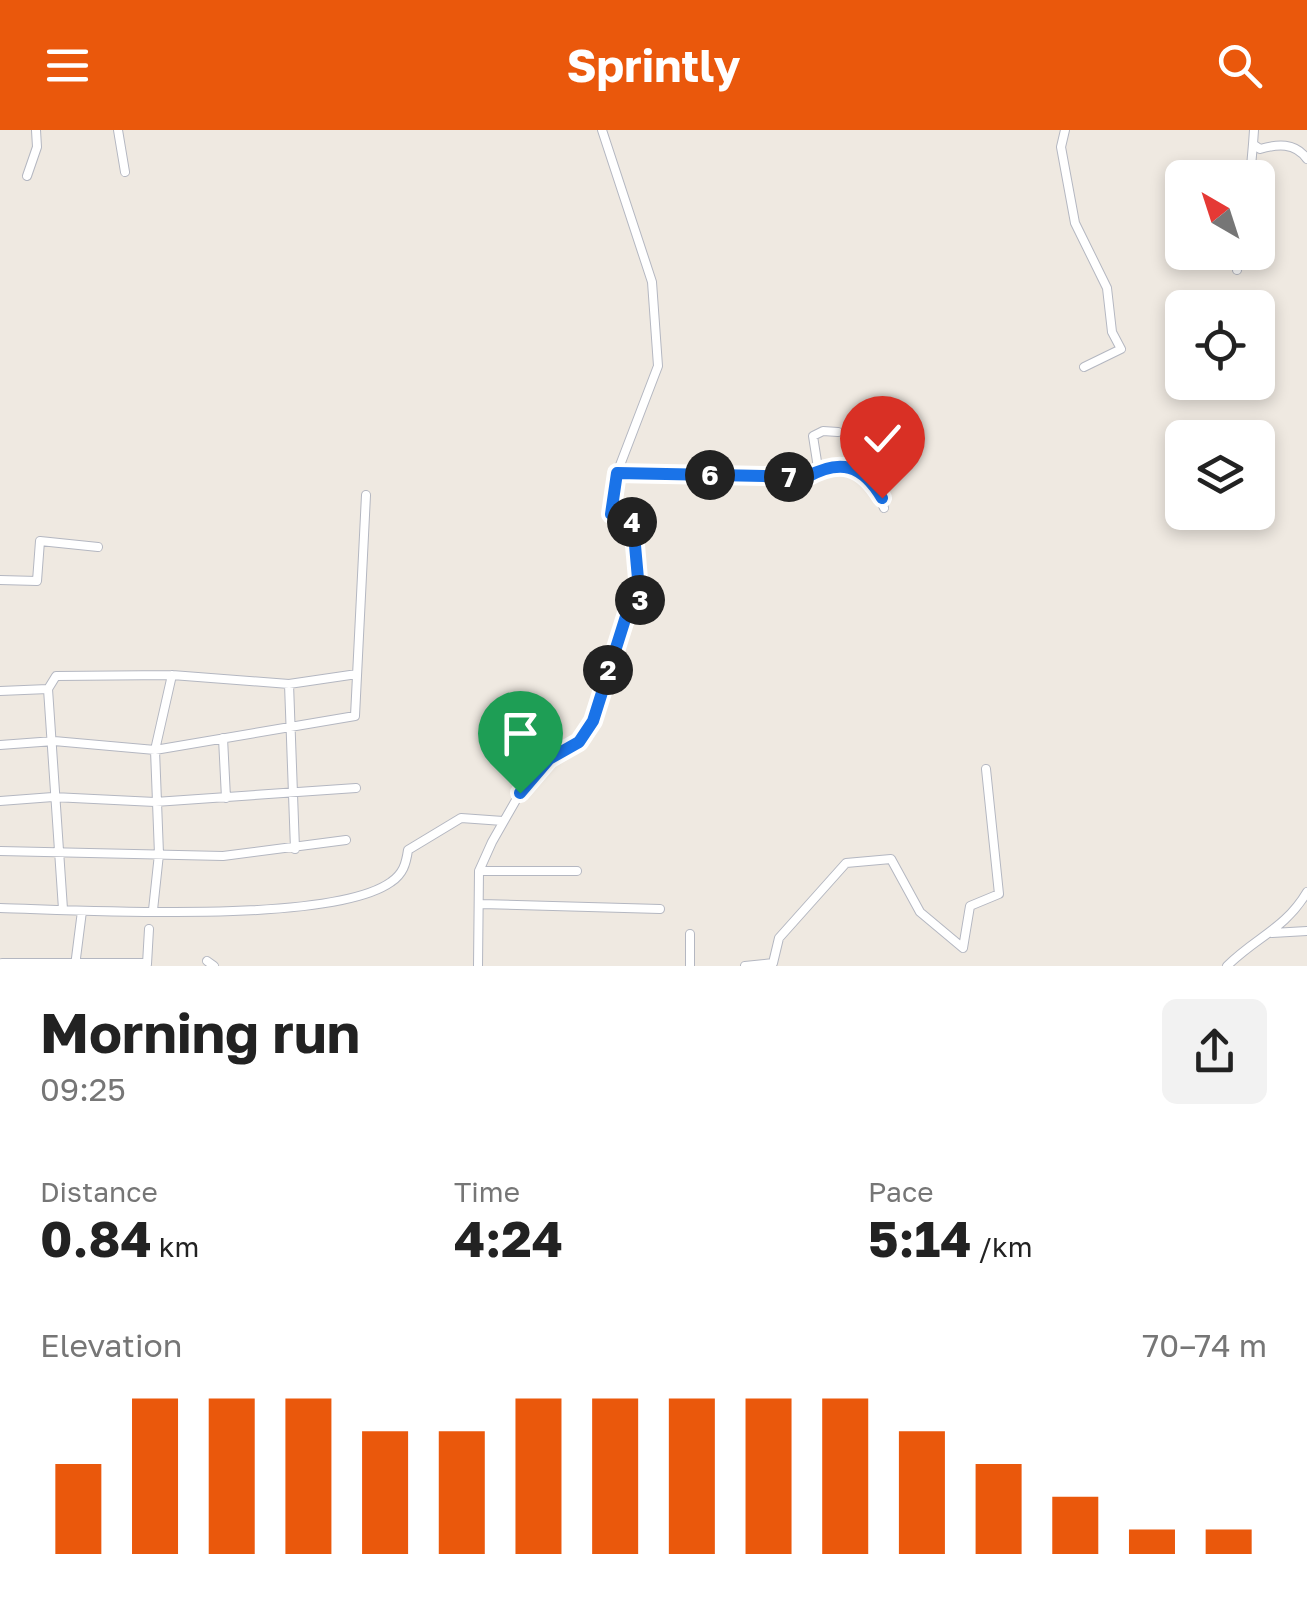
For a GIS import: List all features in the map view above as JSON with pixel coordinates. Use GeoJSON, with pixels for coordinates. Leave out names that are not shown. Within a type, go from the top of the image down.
{"type":"FeatureCollection","features":[{"type":"Feature","properties":{"kind":"street"},"geometry":{"type":"LineString","coordinates":[[27,176],[37,147],[36,130]]}},
{"type":"Feature","properties":{"kind":"street"},"geometry":{"type":"LineString","coordinates":[[118,130],[125,172]]}},
{"type":"Feature","properties":{"kind":"street"},"geometry":{"type":"LineString","coordinates":[[478,966],[482,904],[479,872],[503,820],[549,759],[579,742],[593,721],[627,613],[640,601],[633,523],[611,514],[617,473],[658,366],[652,282],[602,130]]}},
{"type":"Feature","properties":{"kind":"street"},"geometry":{"type":"LineString","coordinates":[[1066,130],[1060,146],[1075,223],[1106,288],[1112,332],[1121,349],[1084,367]]}},
{"type":"Feature","properties":{"kind":"street"},"geometry":{"type":"LineString","coordinates":[[1252,160],[1254,130]]}},
{"type":"Feature","properties":{"kind":"street"},"geometry":{"type":"LineString","coordinates":[[1253,144],[1260,149],[1278,144],[1298,149],[1307,158]]}},
{"type":"Feature","properties":{"kind":"street"},"geometry":{"type":"LineString","coordinates":[[818,468],[814,436],[822,430],[838,432]]}},
{"type":"Feature","properties":{"kind":"street"},"geometry":{"type":"LineString","coordinates":[[617,473],[807,477],[818,468],[840,466],[872,480],[884,508]]}},
{"type":"Feature","properties":{"kind":"street"},"geometry":{"type":"LineString","coordinates":[[0,745],[54,741],[155,750],[355,716],[366,495]]}},
{"type":"Feature","properties":{"kind":"street"},"geometry":{"type":"LineString","coordinates":[[0,580],[37,581],[40,542],[98,547]]}},
{"type":"Feature","properties":{"kind":"street"},"geometry":{"type":"LineString","coordinates":[[63,909],[48,689],[56,676],[172,676],[290,684],[357,674]]}},
{"type":"Feature","properties":{"kind":"street"},"geometry":{"type":"LineString","coordinates":[[153,910],[159,854],[155,750],[172,676]]}},
{"type":"Feature","properties":{"kind":"street"},"geometry":{"type":"LineString","coordinates":[[290,684],[295,850]]}},
{"type":"Feature","properties":{"kind":"street"},"geometry":{"type":"LineString","coordinates":[[0,691],[48,689]]}},
{"type":"Feature","properties":{"kind":"street"},"geometry":{"type":"LineString","coordinates":[[223,738],[226,798]]}},
{"type":"Feature","properties":{"kind":"street"},"geometry":{"type":"LineString","coordinates":[[744,966],[774,962],[779,938],[828,880],[839,876],[846,862],[891,860],[920,912],[964,948],[970,906],[998,894],[986,769]]}},
{"type":"Feature","properties":{"kind":"street"},"geometry":{"type":"LineString","coordinates":[[0,801],[53,797],[154,802],[356,788]]}},
{"type":"Feature","properties":{"kind":"street"},"geometry":{"type":"LineString","coordinates":[[0,908],[284,910],[345,900],[390,883],[406,867],[408,850],[461,818],[503,820]]}},
{"type":"Feature","properties":{"kind":"street"},"geometry":{"type":"LineString","coordinates":[[0,851],[61,849],[223,856],[295,850],[346,840]]}},
{"type":"Feature","properties":{"kind":"street"},"geometry":{"type":"LineString","coordinates":[[479,872],[578,871]]}},
{"type":"Feature","properties":{"kind":"street"},"geometry":{"type":"LineString","coordinates":[[1227,966],[1239,950],[1291,919],[1307,892]]}},
{"type":"Feature","properties":{"kind":"street"},"geometry":{"type":"LineString","coordinates":[[482,904],[660,909]]}},
{"type":"Feature","properties":{"kind":"street"},"geometry":{"type":"LineString","coordinates":[[75,964],[82,910]]}},
{"type":"Feature","properties":{"kind":"street"},"geometry":{"type":"LineString","coordinates":[[0,951],[2,964],[147,965],[148,929]]}},
{"type":"Feature","properties":{"kind":"street"},"geometry":{"type":"LineString","coordinates":[[1267,933],[1307,931]]}},
{"type":"Feature","properties":{"kind":"street"},"geometry":{"type":"LineString","coordinates":[[690,934],[690,966]]}},
{"type":"Feature","properties":{"kind":"route"},"geometry":{"type":"LineString","coordinates":[[520,793],[549,759],[579,742],[593,721],[627,613],[640,601],[633,523],[611,514],[617,473],[807,477],[818,468],[840,466],[872,480],[882,498]]}}]}
